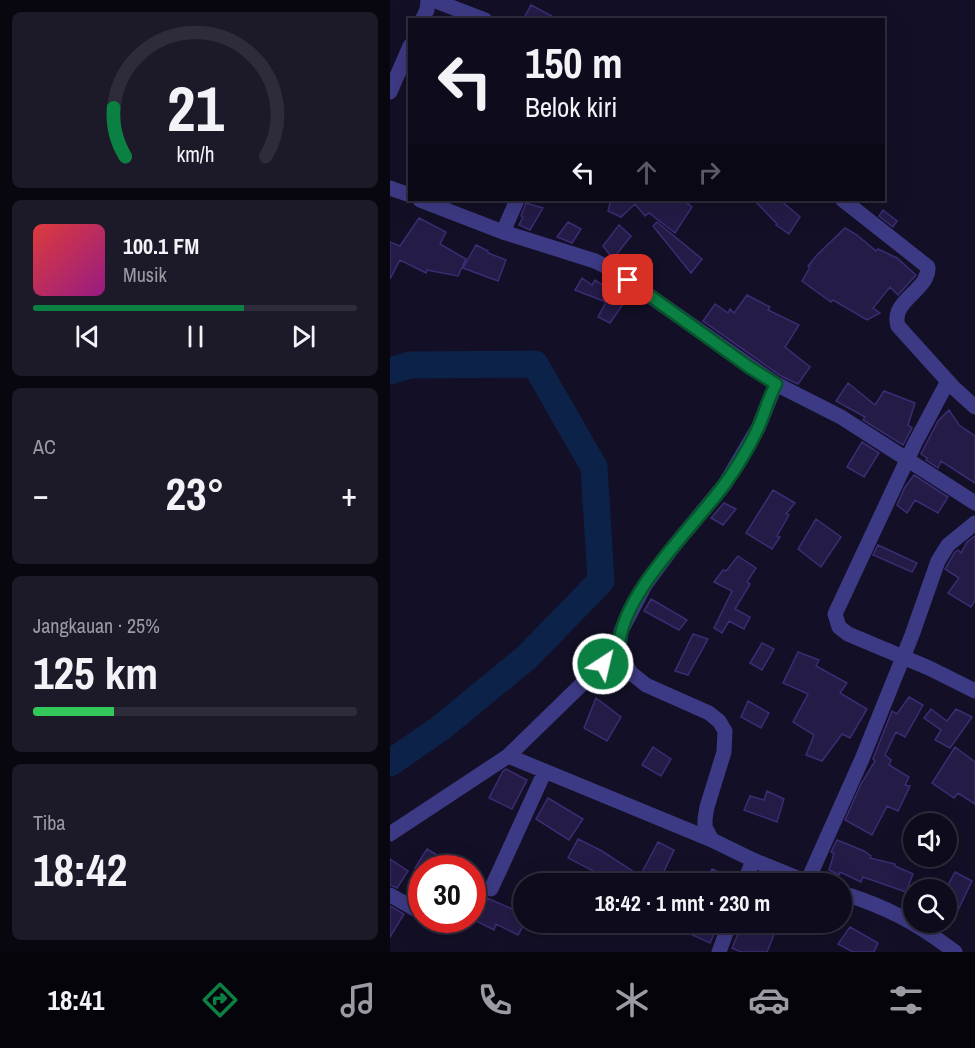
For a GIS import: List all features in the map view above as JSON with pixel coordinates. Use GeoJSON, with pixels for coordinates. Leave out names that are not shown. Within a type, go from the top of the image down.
{"type":"FeatureCollection","features":[{"type":"Feature","properties":{"kind":"street"},"geometry":{"type":"LineString","coordinates":[[423,18],[428,0]]}},
{"type":"Feature","properties":{"kind":"street"},"geometry":{"type":"LineString","coordinates":[[433,0],[480,18]]}},
{"type":"Feature","properties":{"kind":"street"},"geometry":{"type":"LineString","coordinates":[[390,92],[408,51]]}},
{"type":"Feature","properties":{"kind":"street"},"geometry":{"type":"LineString","coordinates":[[390,188],[408,194]]}},
{"type":"Feature","properties":{"kind":"street"},"geometry":{"type":"LineString","coordinates":[[423,201],[503,232],[595,261],[611,269],[776,384],[841,417],[975,503]]}},
{"type":"Feature","properties":{"kind":"street"},"geometry":{"type":"LineString","coordinates":[[503,232],[517,201]]}},
{"type":"Feature","properties":{"kind":"street"},"geometry":{"type":"LineString","coordinates":[[844,201],[928,267],[927,277],[902,305],[897,313],[896,321],[904,334],[975,407]]}},
{"type":"Feature","properties":{"kind":"street"},"geometry":{"type":"LineString","coordinates":[[948,381],[907,460],[835,614],[840,627],[848,634],[903,656],[975,691]]}},
{"type":"Feature","properties":{"kind":"street"},"geometry":{"type":"LineString","coordinates":[[712,840],[705,827],[706,807],[724,752],[725,731],[719,721],[709,713],[646,685],[631,673],[623,661],[619,648],[621,631],[645,585],[725,484],[758,428],[776,384]]}},
{"type":"Feature","properties":{"kind":"street"},"geometry":{"type":"LineString","coordinates":[[813,873],[862,759],[923,606],[938,561],[948,545],[975,524]]}},
{"type":"Feature","properties":{"kind":"street"},"geometry":{"type":"LineString","coordinates":[[390,834],[508,756],[619,648]]}},
{"type":"Feature","properties":{"kind":"street"},"geometry":{"type":"LineString","coordinates":[[508,756],[712,840],[785,873]]}},
{"type":"Feature","properties":{"kind":"street"},"geometry":{"type":"LineString","coordinates":[[491,889],[544,771]]}},
{"type":"Feature","properties":{"kind":"street"},"geometry":{"type":"LineString","coordinates":[[748,873],[753,860]]}},
{"type":"Feature","properties":{"kind":"street"},"geometry":{"type":"LineString","coordinates":[[390,895],[408,905]]}},
{"type":"Feature","properties":{"kind":"street"},"geometry":{"type":"LineString","coordinates":[[852,896],[876,904],[923,928],[955,952]]}},
{"type":"Feature","properties":{"kind":"street"},"geometry":{"type":"LineString","coordinates":[[719,952],[726,933]]}},
{"type":"Feature","properties":{"kind":"building"},"geometry":{"type":"Polygon","coordinates":[[[531,5],[555,18],[524,18],[531,5]]]}},
{"type":"Feature","properties":{"kind":"building"},"geometry":{"type":"Polygon","coordinates":[[[611,201],[684,201],[692,207],[675,233],[649,213],[645,216],[635,204],[621,217],[608,211],[611,201]]]}},
{"type":"Feature","properties":{"kind":"building"},"geometry":{"type":"Polygon","coordinates":[[[755,201],[781,201],[800,217],[789,234],[755,201]]]}},
{"type":"Feature","properties":{"kind":"building"},"geometry":{"type":"Polygon","coordinates":[[[526,203],[543,208],[530,230],[519,225],[526,203]]]}},
{"type":"Feature","properties":{"kind":"building"},"geometry":{"type":"Polygon","coordinates":[[[883,210],[897,221],[893,227],[879,216],[883,210]]]}},
{"type":"Feature","properties":{"kind":"building"},"geometry":{"type":"Polygon","coordinates":[[[419,218],[446,232],[440,244],[466,259],[458,276],[427,270],[426,273],[400,260],[390,279],[390,242],[400,246],[419,218]]]}},
{"type":"Feature","properties":{"kind":"building"},"geometry":{"type":"Polygon","coordinates":[[[568,222],[581,229],[572,243],[557,237],[568,222]]]}},
{"type":"Feature","properties":{"kind":"building"},"geometry":{"type":"Polygon","coordinates":[[[657,222],[702,259],[691,273],[653,226],[657,222]]]}},
{"type":"Feature","properties":{"kind":"building"},"geometry":{"type":"Polygon","coordinates":[[[619,225],[631,236],[613,259],[603,246],[619,225]]]}},
{"type":"Feature","properties":{"kind":"building"},"geometry":{"type":"Polygon","coordinates":[[[845,228],[876,251],[878,249],[897,258],[916,275],[898,295],[890,287],[873,308],[880,313],[867,320],[833,300],[831,302],[802,281],[810,267],[808,266],[845,228]]]}},
{"type":"Feature","properties":{"kind":"building"},"geometry":{"type":"Polygon","coordinates":[[[476,245],[506,260],[498,281],[463,268],[476,245]]]}},
{"type":"Feature","properties":{"kind":"building"},"geometry":{"type":"Polygon","coordinates":[[[582,278],[592,285],[595,280],[626,300],[610,323],[598,317],[606,302],[575,290],[582,278]]]}},
{"type":"Feature","properties":{"kind":"building"},"geometry":{"type":"Polygon","coordinates":[[[747,295],[770,307],[768,310],[799,325],[785,347],[810,367],[798,384],[781,376],[703,321],[715,304],[728,313],[730,309],[734,313],[747,295]]]}},
{"type":"Feature","properties":{"kind":"building"},"geometry":{"type":"Polygon","coordinates":[[[848,383],[875,405],[884,391],[915,403],[908,425],[912,428],[903,445],[863,420],[865,417],[836,401],[848,383]]]}},
{"type":"Feature","properties":{"kind":"building"},"geometry":{"type":"Polygon","coordinates":[[[949,410],[959,425],[975,436],[975,483],[941,461],[938,468],[921,454],[938,421],[949,410]]]}},
{"type":"Feature","properties":{"kind":"building"},"geometry":{"type":"Polygon","coordinates":[[[862,442],[879,453],[864,477],[847,467],[862,442]]]}},
{"type":"Feature","properties":{"kind":"building"},"geometry":{"type":"Polygon","coordinates":[[[914,475],[948,497],[938,513],[915,500],[907,513],[897,505],[905,487],[914,475]]]}},
{"type":"Feature","properties":{"kind":"building"},"geometry":{"type":"Polygon","coordinates":[[[773,490],[795,503],[786,514],[789,515],[772,549],[746,533],[773,490]]]}},
{"type":"Feature","properties":{"kind":"building"},"geometry":{"type":"Polygon","coordinates":[[[724,503],[736,509],[723,525],[711,518],[724,503]]]}},
{"type":"Feature","properties":{"kind":"building"},"geometry":{"type":"Polygon","coordinates":[[[816,519],[841,537],[821,567],[798,549],[816,519]]]}},
{"type":"Feature","properties":{"kind":"building"},"geometry":{"type":"Polygon","coordinates":[[[975,536],[975,601],[971,607],[948,593],[959,578],[945,569],[955,552],[958,550],[961,553],[967,542],[975,536]]]}},
{"type":"Feature","properties":{"kind":"building"},"geometry":{"type":"Polygon","coordinates":[[[878,545],[917,563],[912,572],[873,555],[878,545]]]}},
{"type":"Feature","properties":{"kind":"building"},"geometry":{"type":"Polygon","coordinates":[[[738,556],[756,568],[747,582],[750,584],[735,609],[750,617],[744,629],[729,621],[722,633],[714,628],[732,591],[714,582],[738,556]]]}},
{"type":"Feature","properties":{"kind":"building"},"geometry":{"type":"Polygon","coordinates":[[[651,599],[687,620],[679,630],[644,611],[651,599]]]}},
{"type":"Feature","properties":{"kind":"building"},"geometry":{"type":"Polygon","coordinates":[[[693,634],[708,639],[688,675],[675,671],[693,634]]]}},
{"type":"Feature","properties":{"kind":"building"},"geometry":{"type":"Polygon","coordinates":[[[762,643],[774,649],[762,670],[750,663],[762,643]]]}},
{"type":"Feature","properties":{"kind":"building"},"geometry":{"type":"Polygon","coordinates":[[[798,652],[819,660],[816,666],[847,683],[840,693],[867,709],[850,738],[842,734],[822,761],[806,755],[814,735],[793,722],[808,694],[783,683],[798,652]]]}},
{"type":"Feature","properties":{"kind":"building"},"geometry":{"type":"Polygon","coordinates":[[[909,697],[923,705],[905,737],[896,732],[885,755],[891,760],[889,765],[909,777],[905,785],[910,786],[898,811],[887,806],[872,835],[845,820],[861,784],[875,761],[873,759],[892,711],[897,714],[909,697]]]}},
{"type":"Feature","properties":{"kind":"building"},"geometry":{"type":"Polygon","coordinates":[[[596,698],[621,717],[607,741],[584,728],[596,698]]]}},
{"type":"Feature","properties":{"kind":"building"},"geometry":{"type":"Polygon","coordinates":[[[748,701],[769,713],[761,728],[741,717],[748,701]]]}},
{"type":"Feature","properties":{"kind":"building"},"geometry":{"type":"Polygon","coordinates":[[[931,709],[947,721],[956,709],[972,717],[950,748],[935,740],[941,730],[924,718],[931,709]]]}},
{"type":"Feature","properties":{"kind":"building"},"geometry":{"type":"Polygon","coordinates":[[[653,747],[671,759],[661,776],[642,765],[653,747]]]}},
{"type":"Feature","properties":{"kind":"building"},"geometry":{"type":"Polygon","coordinates":[[[955,747],[975,762],[975,804],[958,793],[954,798],[932,783],[955,747]]]}},
{"type":"Feature","properties":{"kind":"building"},"geometry":{"type":"Polygon","coordinates":[[[506,769],[527,780],[512,809],[489,798],[506,769]]]}},
{"type":"Feature","properties":{"kind":"building"},"geometry":{"type":"Polygon","coordinates":[[[767,791],[784,799],[777,822],[744,810],[750,796],[764,800],[767,791]]]}},
{"type":"Feature","properties":{"kind":"building"},"geometry":{"type":"Polygon","coordinates":[[[548,798],[583,819],[569,840],[536,819],[548,798]]]}},
{"type":"Feature","properties":{"kind":"building"},"geometry":{"type":"Polygon","coordinates":[[[578,839],[602,851],[635,873],[597,873],[568,858],[578,839]]]}},
{"type":"Feature","properties":{"kind":"building"},"geometry":{"type":"Polygon","coordinates":[[[837,840],[864,851],[871,856],[870,858],[895,864],[913,874],[911,879],[903,879],[903,891],[863,877],[861,882],[852,878],[852,873],[835,873],[829,870],[834,853],[831,852],[837,840]]]}},
{"type":"Feature","properties":{"kind":"building"},"geometry":{"type":"Polygon","coordinates":[[[658,842],[674,850],[663,873],[642,873],[658,842]]]}},
{"type":"Feature","properties":{"kind":"building"},"geometry":{"type":"Polygon","coordinates":[[[427,849],[437,855],[423,855],[427,849]]]}},
{"type":"Feature","properties":{"kind":"building"},"geometry":{"type":"Polygon","coordinates":[[[390,859],[408,871],[397,888],[390,885],[390,859]]]}},
{"type":"Feature","properties":{"kind":"building"},"geometry":{"type":"Polygon","coordinates":[[[955,872],[972,881],[957,912],[957,879],[951,879],[955,872]]]}},
{"type":"Feature","properties":{"kind":"building"},"geometry":{"type":"Polygon","coordinates":[[[487,898],[513,909],[513,932],[496,924],[494,930],[486,926],[487,898]]]}},
{"type":"Feature","properties":{"kind":"building"},"geometry":{"type":"Polygon","coordinates":[[[390,906],[404,914],[390,937],[390,906]]]}},
{"type":"Feature","properties":{"kind":"building"},"geometry":{"type":"Polygon","coordinates":[[[852,928],[878,943],[874,952],[853,952],[838,944],[846,933],[852,933],[852,928]]]}},
{"type":"Feature","properties":{"kind":"building"},"geometry":{"type":"Polygon","coordinates":[[[688,933],[714,933],[710,943],[688,933]]]}},
{"type":"Feature","properties":{"kind":"building"},"geometry":{"type":"Polygon","coordinates":[[[738,933],[775,933],[767,952],[741,952],[732,948],[738,933]]]}},
{"type":"Feature","properties":{"kind":"waterway"},"geometry":{"type":"LineString","coordinates":[[390,371],[410,365],[535,364],[594,467],[601,581],[527,657],[442,727],[390,763]]}},
{"type":"Feature","properties":{"kind":"route"},"geometry":{"type":"LineString","coordinates":[[603,664],[619,648],[621,631],[645,585],[725,484],[758,428],[776,384],[628,280]]}}]}
